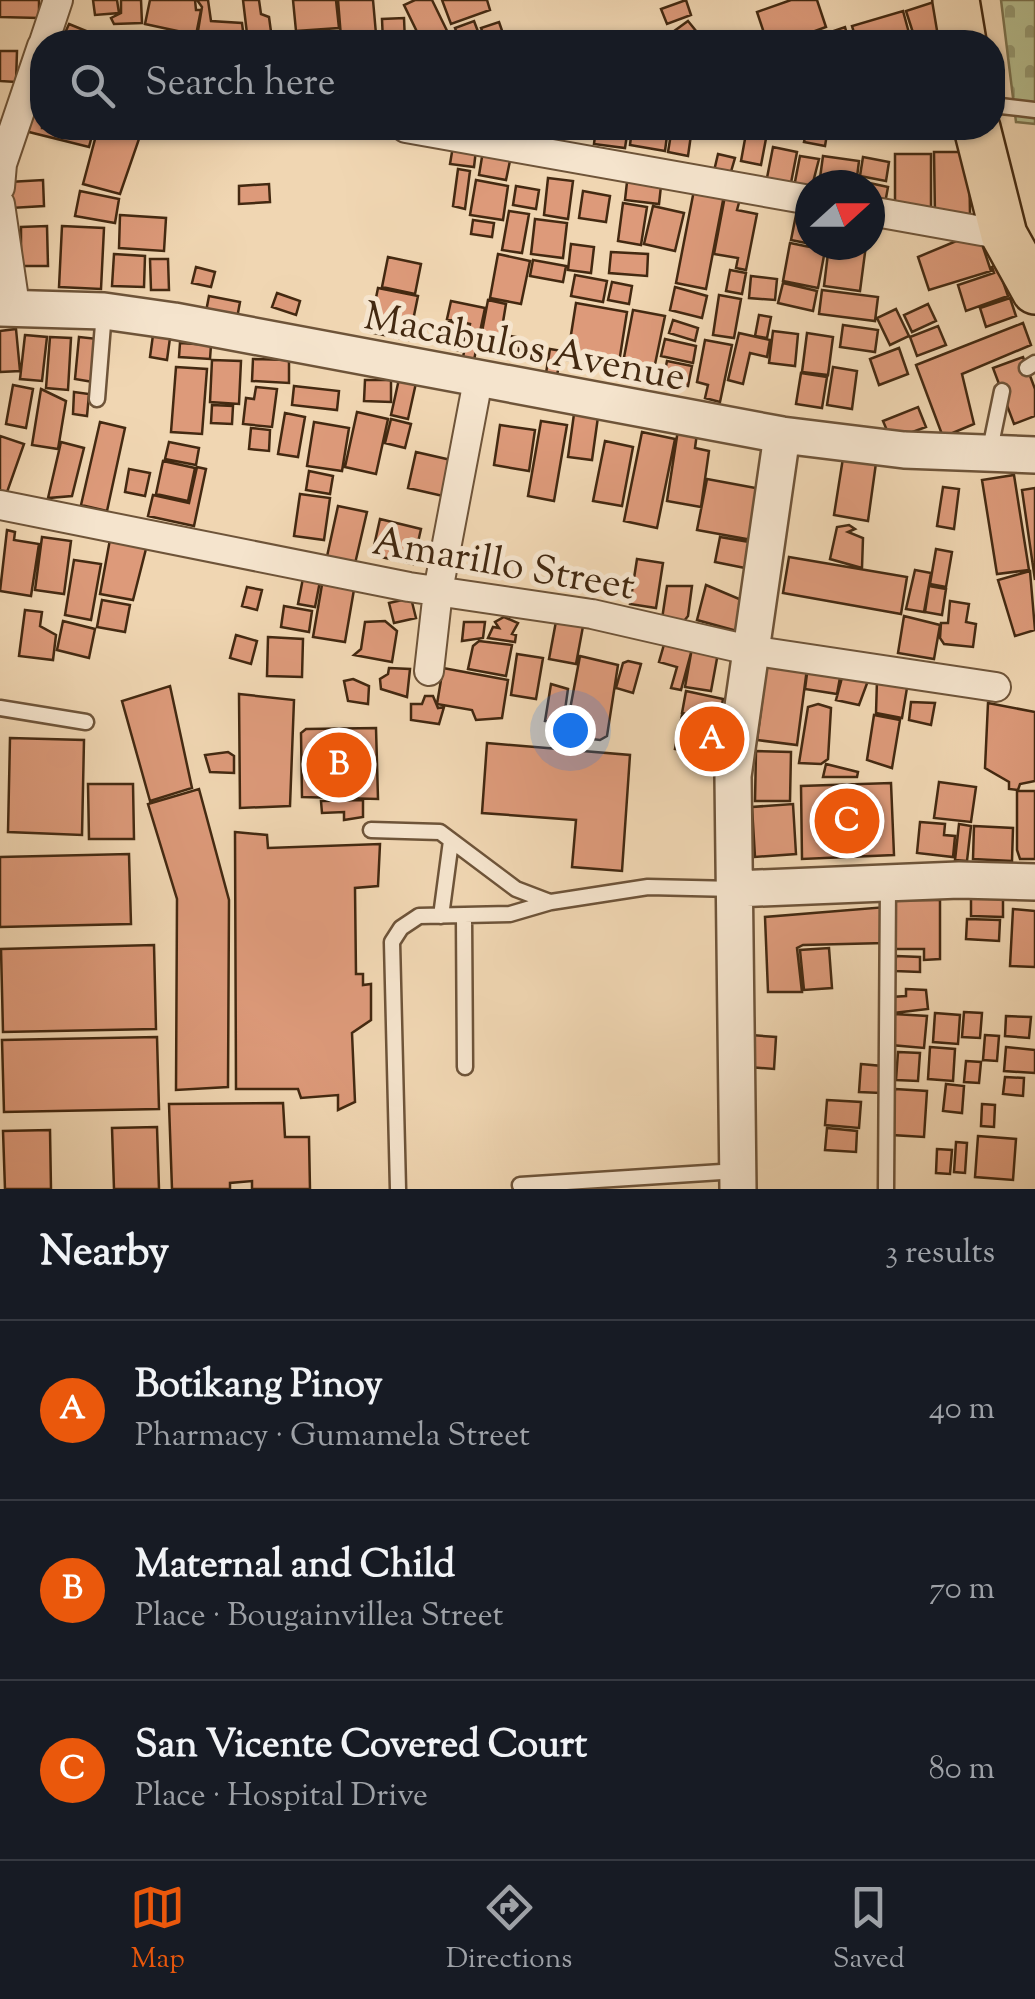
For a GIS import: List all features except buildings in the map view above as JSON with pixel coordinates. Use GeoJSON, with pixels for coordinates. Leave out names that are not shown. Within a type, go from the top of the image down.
{"type":"FeatureCollection","features":[{"type":"Feature","properties":{"kind":"highway"},"geometry":{"type":"LineString","coordinates":[[956,0],[961,30]]}},
{"type":"Feature","properties":{"kind":"highway"},"geometry":{"type":"LineString","coordinates":[[980,140],[1004,235],[1035,291]]}},
{"type":"Feature","properties":{"kind":"street"},"geometry":{"type":"LineString","coordinates":[[48,30],[58,0]]}},
{"type":"Feature","properties":{"kind":"street"},"geometry":{"type":"LineString","coordinates":[[0,187],[2,164],[30,82]]}},
{"type":"Feature","properties":{"kind":"street"},"geometry":{"type":"LineString","coordinates":[[473,140],[795,197]]}},
{"type":"Feature","properties":{"kind":"street"},"geometry":{"type":"LineString","coordinates":[[0,204],[8,307]]}},
{"type":"Feature","properties":{"kind":"street"},"geometry":{"type":"LineString","coordinates":[[885,214],[1004,235]]}},
{"type":"Feature","properties":{"kind":"street","name":"Macabulos Avenue"},"geometry":{"type":"LineString","coordinates":[[8,307],[104,311],[782,436],[988,455],[1032,453]]}},
{"type":"Feature","properties":{"kind":"street"},"geometry":{"type":"LineString","coordinates":[[429,672],[438,591],[478,380]]}},
{"type":"Feature","properties":{"kind":"street"},"geometry":{"type":"LineString","coordinates":[[738,1180],[733,776],[782,436]]}},
{"type":"Feature","properties":{"kind":"street","name":"Amarillo Street"},"geometry":{"type":"LineString","coordinates":[[0,505],[438,591],[592,614],[750,650],[996,687]]}},
{"type":"Feature","properties":{"kind":"street"},"geometry":{"type":"LineString","coordinates":[[735,889],[888,886],[959,880],[1035,882]]}},
{"type":"Feature","properties":{"kind":"lane"},"geometry":{"type":"LineString","coordinates":[[1005,107],[1035,110]]}},
{"type":"Feature","properties":{"kind":"lane"},"geometry":{"type":"LineString","coordinates":[[97,398],[104,311]]}},
{"type":"Feature","properties":{"kind":"lane"},"geometry":{"type":"LineString","coordinates":[[988,455],[1002,391]]}},
{"type":"Feature","properties":{"kind":"lane"},"geometry":{"type":"LineString","coordinates":[[0,708],[86,722]]}},
{"type":"Feature","properties":{"kind":"lane"},"geometry":{"type":"LineString","coordinates":[[371,830],[440,832],[516,889],[551,902]]}},
{"type":"Feature","properties":{"kind":"lane"},"geometry":{"type":"LineString","coordinates":[[441,916],[452,841]]}},
{"type":"Feature","properties":{"kind":"lane"},"geometry":{"type":"LineString","coordinates":[[886,1189],[888,886]]}},
{"type":"Feature","properties":{"kind":"lane"},"geometry":{"type":"LineString","coordinates":[[398,1189],[392,942],[409,922],[441,916],[510,914],[551,902],[648,887],[735,889]]}},
{"type":"Feature","properties":{"kind":"lane"},"geometry":{"type":"LineString","coordinates":[[464,918],[465,1067]]}},
{"type":"Feature","properties":{"kind":"lane"},"geometry":{"type":"LineString","coordinates":[[520,1185],[628,1178],[738,1180]]}},
{"type":"Feature","properties":{"kind":"green space"},"geometry":{"type":"Polygon","coordinates":[[[1001,0],[1035,0],[1035,124],[1016,122],[1001,0]]]}},
{"type":"Feature","properties":{"kind":"place","name":"Botikang Pinoy"},"geometry":{"type":"Point","coordinates":[712,739]}},
{"type":"Feature","properties":{"kind":"place","name":"Maternal and Child"},"geometry":{"type":"Point","coordinates":[339,765]}},
{"type":"Feature","properties":{"kind":"place","name":"San Vicente Covered Court"},"geometry":{"type":"Point","coordinates":[847,821]}}]}
